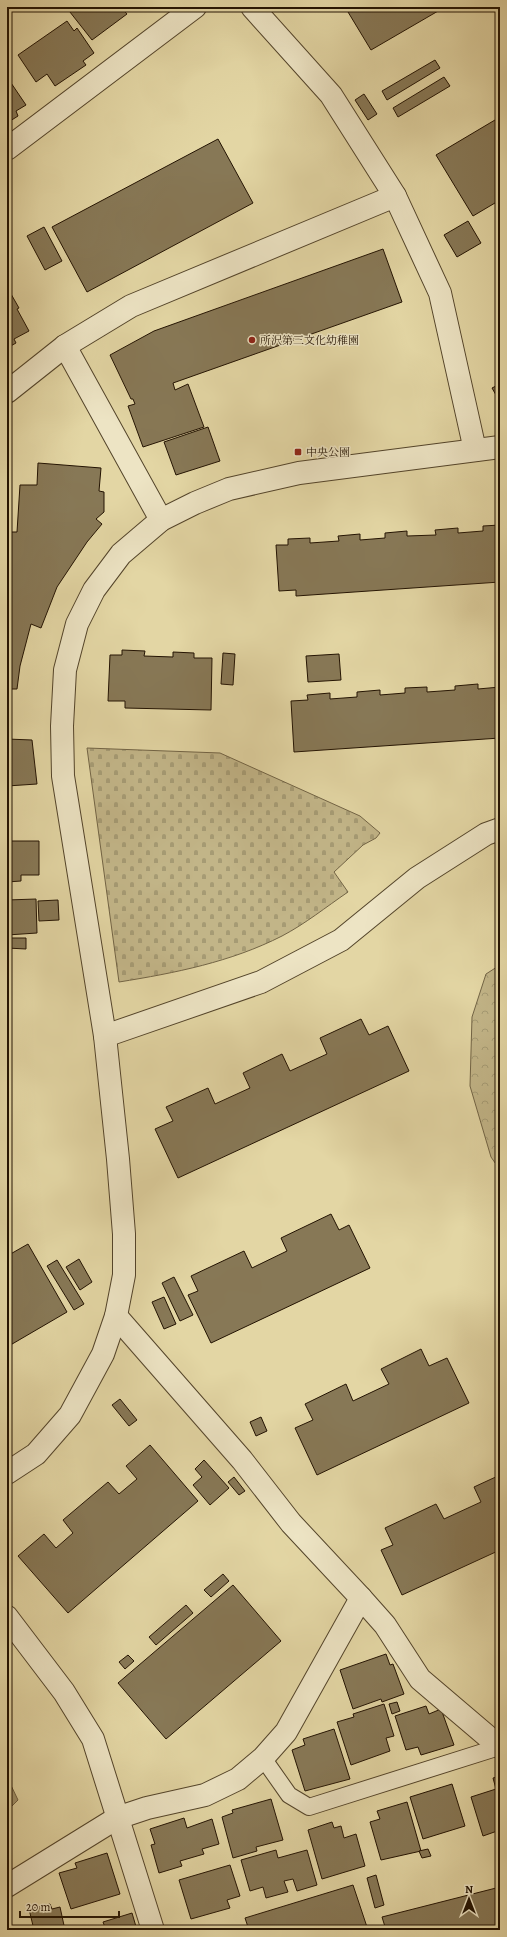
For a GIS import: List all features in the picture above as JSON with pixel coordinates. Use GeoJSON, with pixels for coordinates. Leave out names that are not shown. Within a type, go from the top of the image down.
{"type":"FeatureCollection","features":[{"type":"Feature","properties":{"kind":"street"},"geometry":{"type":"LineString","coordinates":[[7,149],[195,7]]}},
{"type":"Feature","properties":{"kind":"street"},"geometry":{"type":"LineString","coordinates":[[252,7],[331,95],[395,196],[440,293],[475,450]]}},
{"type":"Feature","properties":{"kind":"street"},"geometry":{"type":"LineString","coordinates":[[7,392],[65,346],[131,306],[395,196]]}},
{"type":"Feature","properties":{"kind":"street"},"geometry":{"type":"LineString","coordinates":[[65,346],[161,520]]}},
{"type":"Feature","properties":{"kind":"street"},"geometry":{"type":"LineString","coordinates":[[7,1473],[36,1454],[70,1415],[102,1354],[116,1316],[124,1275],[124,1234],[105,1036],[63,776],[62,726],[64,670],[78,624],[94,590],[121,554],[161,520],[230,489],[299,473],[500,447]]}},
{"type":"Feature","properties":{"kind":"street"},"geometry":{"type":"LineString","coordinates":[[105,1036],[268,979],[341,940],[417,878],[486,834],[500,829]]}},
{"type":"Feature","properties":{"kind":"street"},"geometry":{"type":"LineString","coordinates":[[116,1316],[242,1460],[291,1523],[386,1625],[420,1679],[500,1747]]}},
{"type":"Feature","properties":{"kind":"street"},"geometry":{"type":"LineString","coordinates":[[7,1886],[117,1818],[147,1808],[205,1795],[238,1779],[262,1758],[286,1732],[361,1598]]}},
{"type":"Feature","properties":{"kind":"street"},"geometry":{"type":"LineString","coordinates":[[7,1617],[64,1692],[93,1739],[153,1930]]}},
{"type":"Feature","properties":{"kind":"lane"},"geometry":{"type":"LineString","coordinates":[[262,1758],[289,1795],[310,1807],[500,1747]]}},
{"type":"Feature","properties":{"kind":"green space"},"geometry":{"type":"Polygon","coordinates":[[[87,748],[220,753],[360,816],[380,833],[376,838],[363,845],[334,872],[348,892],[291,931],[263,945],[223,960],[161,975],[119,982],[87,748]]]}},
{"type":"Feature","properties":{"kind":"green space"},"geometry":{"type":"Polygon","coordinates":[[[500,965],[500,1170],[491,1157],[470,1086],[472,1017],[486,974],[500,965]]]}},
{"type":"Feature","properties":{"kind":"water"},"geometry":{"type":"Polygon","coordinates":[[[7,1777],[18,1800],[7,1811],[7,1777]]]}},
{"type":"Feature","properties":{"kind":"building"},"geometry":{"type":"Polygon","coordinates":[[[66,7],[121,7],[127,14],[92,40],[66,7]]]}},
{"type":"Feature","properties":{"kind":"building"},"geometry":{"type":"Polygon","coordinates":[[[345,7],[445,7],[371,50],[345,7]]]}},
{"type":"Feature","properties":{"kind":"building"},"geometry":{"type":"Polygon","coordinates":[[[67,21],[74,31],[77,28],[94,53],[83,61],[86,65],[55,86],[47,74],[36,82],[18,55],[67,21]]]}},
{"type":"Feature","properties":{"kind":"building"},"geometry":{"type":"Polygon","coordinates":[[[435,60],[440,68],[387,100],[382,91],[435,60]]]}},
{"type":"Feature","properties":{"kind":"building"},"geometry":{"type":"Polygon","coordinates":[[[7,77],[26,105],[16,111],[18,116],[7,123],[7,77]]]}},
{"type":"Feature","properties":{"kind":"building"},"geometry":{"type":"Polygon","coordinates":[[[444,77],[450,86],[398,117],[393,108],[444,77]]]}},
{"type":"Feature","properties":{"kind":"building"},"geometry":{"type":"Polygon","coordinates":[[[364,94],[377,114],[368,120],[355,100],[364,94]]]}},
{"type":"Feature","properties":{"kind":"building"},"geometry":{"type":"Polygon","coordinates":[[[500,117],[500,200],[473,216],[436,155],[500,117]]]}},
{"type":"Feature","properties":{"kind":"building"},"geometry":{"type":"Polygon","coordinates":[[[218,139],[253,203],[87,292],[52,227],[218,139]]]}},
{"type":"Feature","properties":{"kind":"building"},"geometry":{"type":"Polygon","coordinates":[[[468,221],[481,243],[457,257],[444,235],[468,221]]]}},
{"type":"Feature","properties":{"kind":"building"},"geometry":{"type":"Polygon","coordinates":[[[44,227],[62,261],[45,270],[27,236],[44,227]]]}},
{"type":"Feature","properties":{"kind":"building"},"geometry":{"type":"Polygon","coordinates":[[[383,249],[402,302],[173,383],[175,390],[188,384],[204,427],[143,447],[128,406],[135,404],[133,399],[131,399],[110,355],[154,331],[383,249]]]}},
{"type":"Feature","properties":{"kind":"building"},"geometry":{"type":"Polygon","coordinates":[[[11,294],[29,331],[14,339],[16,343],[7,348],[7,296],[11,294]]]}},
{"type":"Feature","properties":{"kind":"building"},"geometry":{"type":"Polygon","coordinates":[[[500,384],[500,402],[492,388],[500,384]]]}},
{"type":"Feature","properties":{"kind":"building"},"geometry":{"type":"Polygon","coordinates":[[[208,427],[220,461],[176,475],[164,442],[208,427]]]}},
{"type":"Feature","properties":{"kind":"building"},"geometry":{"type":"Polygon","coordinates":[[[38,463],[101,468],[99,491],[104,492],[104,512],[96,519],[102,524],[87,542],[57,587],[41,628],[31,624],[20,666],[17,689],[7,689],[7,532],[17,532],[20,485],[37,485],[38,463]]]}},
{"type":"Feature","properties":{"kind":"building"},"geometry":{"type":"Polygon","coordinates":[[[500,525],[500,582],[296,596],[296,590],[279,591],[276,545],[288,545],[288,539],[310,538],[310,543],[339,541],[338,536],[360,534],[360,540],[385,538],[385,533],[407,531],[407,536],[436,535],[435,530],[458,528],[458,533],[483,531],[483,526],[500,525]]]}},
{"type":"Feature","properties":{"kind":"building"},"geometry":{"type":"Polygon","coordinates":[[[122,650],[145,651],[144,656],[173,657],[173,652],[194,653],[194,658],[212,658],[211,710],[125,708],[125,701],[108,701],[110,655],[122,655],[122,650]]]}},
{"type":"Feature","properties":{"kind":"building"},"geometry":{"type":"Polygon","coordinates":[[[223,653],[235,654],[233,685],[221,684],[223,653]]]}},
{"type":"Feature","properties":{"kind":"building"},"geometry":{"type":"Polygon","coordinates":[[[339,654],[341,680],[308,682],[306,656],[339,654]]]}},
{"type":"Feature","properties":{"kind":"building"},"geometry":{"type":"Polygon","coordinates":[[[478,684],[478,689],[500,687],[500,738],[294,752],[291,701],[308,700],[307,695],[330,693],[330,699],[357,697],[357,692],[380,690],[380,695],[405,693],[405,688],[427,687],[427,692],[455,690],[455,686],[478,684]]]}},
{"type":"Feature","properties":{"kind":"building"},"geometry":{"type":"Polygon","coordinates":[[[7,739],[32,740],[37,784],[7,786],[7,739]]]}},
{"type":"Feature","properties":{"kind":"building"},"geometry":{"type":"Polygon","coordinates":[[[11,841],[39,841],[39,875],[21,875],[21,881],[7,882],[7,844],[11,844],[11,841]]]}},
{"type":"Feature","properties":{"kind":"building"},"geometry":{"type":"Polygon","coordinates":[[[36,899],[37,933],[7,935],[7,900],[36,899]]]}},
{"type":"Feature","properties":{"kind":"building"},"geometry":{"type":"Polygon","coordinates":[[[58,900],[59,920],[39,921],[38,901],[58,900]]]}},
{"type":"Feature","properties":{"kind":"building"},"geometry":{"type":"Polygon","coordinates":[[[7,938],[26,938],[26,949],[7,948],[7,938]]]}},
{"type":"Feature","properties":{"kind":"building"},"geometry":{"type":"Polygon","coordinates":[[[7,956],[9,957],[9,968],[7,968],[7,956]]]}},
{"type":"Feature","properties":{"kind":"building"},"geometry":{"type":"Polygon","coordinates":[[[361,1019],[369,1035],[388,1026],[409,1071],[178,1178],[155,1129],[173,1121],[166,1107],[208,1088],[215,1104],[250,1088],[243,1073],[282,1054],[290,1071],[327,1054],[320,1038],[361,1019]]]}},
{"type":"Feature","properties":{"kind":"building"},"geometry":{"type":"Polygon","coordinates":[[[331,1214],[339,1230],[349,1225],[370,1268],[211,1343],[188,1295],[198,1291],[191,1276],[244,1251],[252,1268],[287,1251],[281,1238],[331,1214]]]}},
{"type":"Feature","properties":{"kind":"building"},"geometry":{"type":"Polygon","coordinates":[[[28,1244],[67,1312],[7,1347],[7,1256],[28,1244]]]}},
{"type":"Feature","properties":{"kind":"building"},"geometry":{"type":"Polygon","coordinates":[[[79,1259],[92,1282],[80,1290],[66,1267],[79,1259]]]}},
{"type":"Feature","properties":{"kind":"building"},"geometry":{"type":"Polygon","coordinates":[[[57,1260],[84,1304],[74,1310],[47,1266],[57,1260]]]}},
{"type":"Feature","properties":{"kind":"building"},"geometry":{"type":"Polygon","coordinates":[[[174,1277],[193,1315],[180,1321],[162,1283],[174,1277]]]}},
{"type":"Feature","properties":{"kind":"building"},"geometry":{"type":"Polygon","coordinates":[[[164,1297],[176,1324],[164,1329],[152,1302],[164,1297]]]}},
{"type":"Feature","properties":{"kind":"building"},"geometry":{"type":"Polygon","coordinates":[[[421,1349],[429,1366],[447,1358],[469,1403],[317,1475],[295,1428],[313,1420],[305,1404],[346,1384],[353,1401],[389,1384],[381,1369],[421,1349]]]}},
{"type":"Feature","properties":{"kind":"building"},"geometry":{"type":"Polygon","coordinates":[[[120,1399],[137,1420],[129,1426],[112,1405],[120,1399]]]}},
{"type":"Feature","properties":{"kind":"building"},"geometry":{"type":"Polygon","coordinates":[[[261,1417],[267,1431],[256,1436],[250,1422],[261,1417]]]}},
{"type":"Feature","properties":{"kind":"building"},"geometry":{"type":"Polygon","coordinates":[[[150,1445],[198,1501],[68,1613],[18,1556],[44,1534],[56,1548],[73,1533],[63,1520],[108,1482],[119,1494],[137,1479],[126,1466],[150,1445]]]}},
{"type":"Feature","properties":{"kind":"building"},"geometry":{"type":"Polygon","coordinates":[[[204,1460],[229,1488],[210,1505],[193,1485],[202,1477],[195,1469],[204,1460]]]}},
{"type":"Feature","properties":{"kind":"building"},"geometry":{"type":"Polygon","coordinates":[[[500,1475],[500,1550],[402,1595],[381,1550],[393,1545],[385,1528],[436,1504],[444,1519],[481,1502],[474,1487],[500,1475]]]}},
{"type":"Feature","properties":{"kind":"building"},"geometry":{"type":"Polygon","coordinates":[[[234,1477],[245,1491],[239,1495],[228,1482],[234,1477]]]}},
{"type":"Feature","properties":{"kind":"building"},"geometry":{"type":"Polygon","coordinates":[[[223,1574],[229,1581],[211,1597],[204,1590],[223,1574]]]}},
{"type":"Feature","properties":{"kind":"building"},"geometry":{"type":"Polygon","coordinates":[[[233,1585],[281,1641],[166,1739],[118,1683],[233,1585]]]}},
{"type":"Feature","properties":{"kind":"building"},"geometry":{"type":"Polygon","coordinates":[[[186,1605],[193,1613],[156,1645],[149,1637],[186,1605]]]}},
{"type":"Feature","properties":{"kind":"building"},"geometry":{"type":"Polygon","coordinates":[[[386,1654],[390,1665],[393,1664],[404,1694],[382,1702],[381,1699],[353,1709],[340,1670],[386,1654]]]}},
{"type":"Feature","properties":{"kind":"building"},"geometry":{"type":"Polygon","coordinates":[[[128,1655],[134,1661],[125,1669],[119,1662],[128,1655]]]}},
{"type":"Feature","properties":{"kind":"building"},"geometry":{"type":"Polygon","coordinates":[[[397,1702],[400,1711],[392,1714],[389,1704],[397,1702]]]}},
{"type":"Feature","properties":{"kind":"building"},"geometry":{"type":"Polygon","coordinates":[[[384,1704],[394,1736],[386,1738],[390,1751],[351,1765],[337,1722],[354,1717],[353,1714],[384,1704]]]}},
{"type":"Feature","properties":{"kind":"building"},"geometry":{"type":"Polygon","coordinates":[[[426,1706],[429,1714],[441,1709],[454,1745],[421,1755],[418,1747],[406,1750],[395,1716],[426,1706]]]}},
{"type":"Feature","properties":{"kind":"building"},"geometry":{"type":"Polygon","coordinates":[[[334,1729],[350,1779],[305,1791],[292,1750],[305,1745],[303,1739],[334,1729]]]}},
{"type":"Feature","properties":{"kind":"building"},"geometry":{"type":"Polygon","coordinates":[[[500,1776],[500,1830],[483,1836],[471,1797],[496,1789],[493,1778],[500,1776]]]}},
{"type":"Feature","properties":{"kind":"building"},"geometry":{"type":"Polygon","coordinates":[[[452,1784],[465,1826],[423,1839],[410,1797],[452,1784]]]}},
{"type":"Feature","properties":{"kind":"building"},"geometry":{"type":"Polygon","coordinates":[[[271,1799],[283,1840],[256,1847],[257,1851],[233,1858],[222,1817],[233,1813],[232,1810],[271,1799]]]}},
{"type":"Feature","properties":{"kind":"building"},"geometry":{"type":"Polygon","coordinates":[[[407,1802],[421,1851],[381,1860],[370,1822],[380,1819],[377,1811],[407,1802]]]}},
{"type":"Feature","properties":{"kind":"building"},"geometry":{"type":"Polygon","coordinates":[[[184,1818],[187,1828],[212,1819],[219,1844],[202,1849],[204,1854],[180,1861],[182,1866],[159,1873],[151,1845],[155,1844],[150,1829],[184,1818]]]}},
{"type":"Feature","properties":{"kind":"building"},"geometry":{"type":"Polygon","coordinates":[[[332,1822],[334,1828],[341,1826],[344,1838],[356,1834],[365,1866],[322,1879],[308,1830],[332,1822]]]}},
{"type":"Feature","properties":{"kind":"building"},"geometry":{"type":"Polygon","coordinates":[[[428,1849],[431,1856],[422,1858],[419,1851],[428,1849]]]}},
{"type":"Feature","properties":{"kind":"building"},"geometry":{"type":"Polygon","coordinates":[[[276,1850],[278,1858],[307,1850],[317,1885],[297,1891],[293,1879],[284,1881],[288,1892],[266,1898],[263,1887],[250,1891],[241,1860],[276,1850]]]}},
{"type":"Feature","properties":{"kind":"building"},"geometry":{"type":"Polygon","coordinates":[[[107,1853],[120,1894],[71,1909],[59,1873],[77,1868],[75,1863],[107,1853]]]}},
{"type":"Feature","properties":{"kind":"building"},"geometry":{"type":"Polygon","coordinates":[[[230,1865],[240,1896],[227,1900],[230,1908],[191,1919],[179,1880],[230,1865]]]}},
{"type":"Feature","properties":{"kind":"building"},"geometry":{"type":"Polygon","coordinates":[[[376,1875],[384,1905],[375,1908],[367,1878],[376,1875]]]}},
{"type":"Feature","properties":{"kind":"building"},"geometry":{"type":"Polygon","coordinates":[[[353,1885],[368,1930],[249,1930],[245,1918],[353,1885]]]}},
{"type":"Feature","properties":{"kind":"building"},"geometry":{"type":"Polygon","coordinates":[[[500,1887],[500,1930],[386,1930],[382,1917],[500,1887]]]}},
{"type":"Feature","properties":{"kind":"building"},"geometry":{"type":"Polygon","coordinates":[[[50,1904],[52,1909],[60,1907],[65,1930],[34,1930],[29,1909],[50,1904]]]}},
{"type":"Feature","properties":{"kind":"building"},"geometry":{"type":"Polygon","coordinates":[[[132,1913],[137,1930],[106,1930],[103,1922],[132,1913]]]}},
{"type":"Feature","properties":{"kind":"place","name":"所沢第三文化幼稚園"},"geometry":{"type":"Point","coordinates":[252,340]}},
{"type":"Feature","properties":{"kind":"place","name":"中央公園"},"geometry":{"type":"Point","coordinates":[298,452]}}]}
